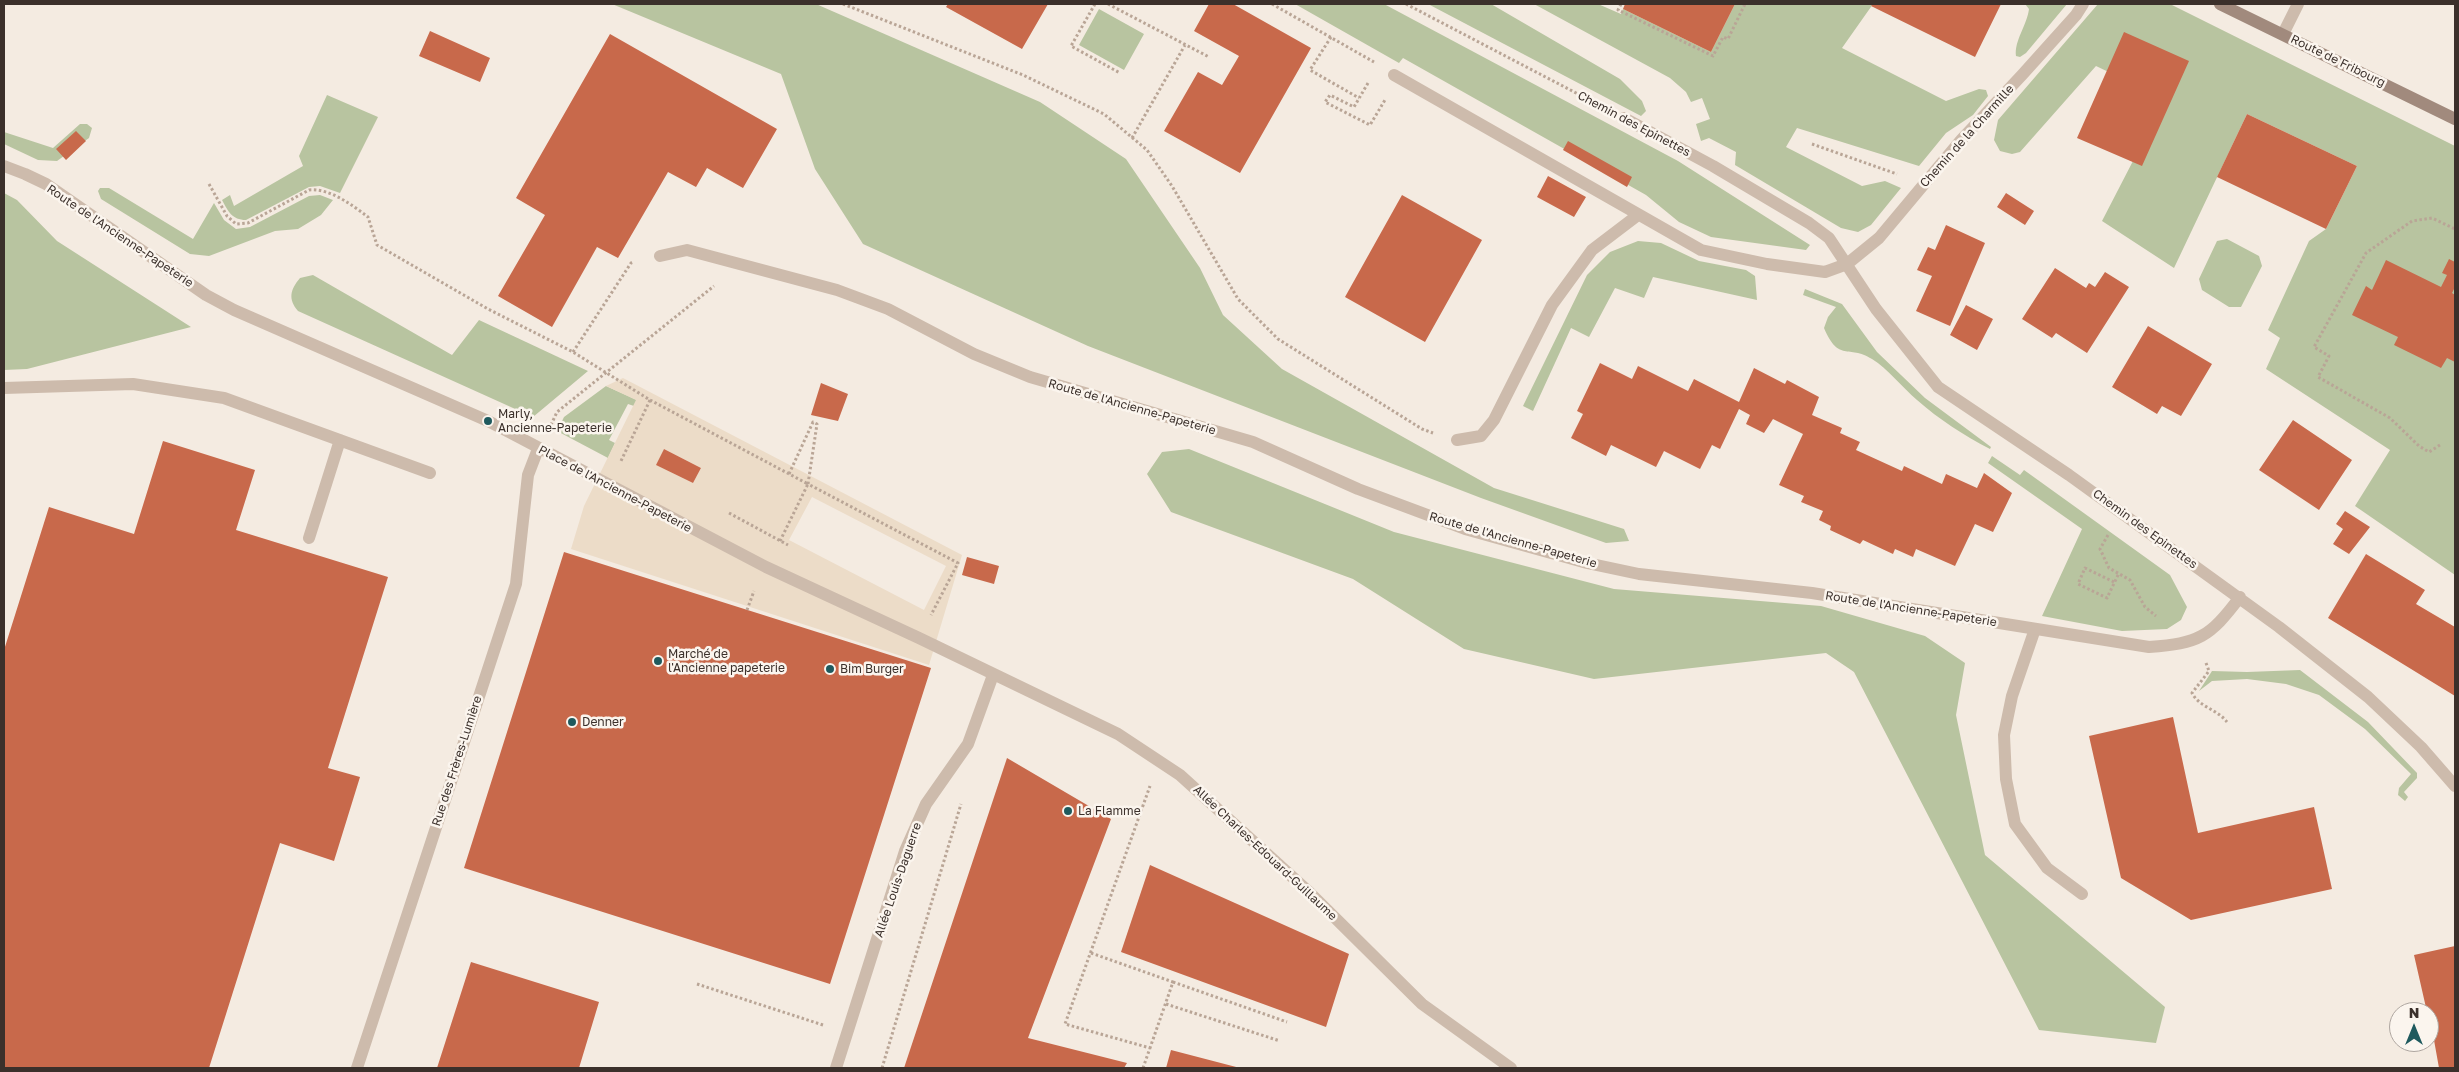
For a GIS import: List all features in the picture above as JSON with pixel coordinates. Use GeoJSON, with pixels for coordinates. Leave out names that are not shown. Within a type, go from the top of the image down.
{"type":"FeatureCollection","features":[{"type":"Feature","properties":{"kind":"main road","name":"Route de Fribourg"},"geometry":{"type":"LineString","coordinates":[[2220,4],[2455,119]]}},
{"type":"Feature","properties":{"kind":"street","name":"Chemin de la Charmille"},"geometry":{"type":"LineString","coordinates":[[1847,264],[1879,238],[1961,140],[2076,15],[2083,4]]}},
{"type":"Feature","properties":{"kind":"street"},"geometry":{"type":"LineString","coordinates":[[2283,34],[2298,4]]}},
{"type":"Feature","properties":{"kind":"street"},"geometry":{"type":"LineString","coordinates":[[1396,77],[1701,250],[1767,264],[1825,272],[1847,264]]}},
{"type":"Feature","properties":{"kind":"street","name":"Chemin des Epinettes"},"geometry":{"type":"LineString","coordinates":[[1624,118],[1809,223],[1829,238],[1876,309],[1938,387],[2069,475],[2240,597],[2368,697],[2421,747],[2455,786]]}},
{"type":"Feature","properties":{"kind":"street","name":"Route de l'Ancienne-Papeterie"},"geometry":{"type":"LineString","coordinates":[[4,166],[46,184],[206,295],[234,310]]}},
{"type":"Feature","properties":{"kind":"street"},"geometry":{"type":"LineString","coordinates":[[1457,440],[1481,436],[1494,420],[1552,305],[1592,250],[1638,214]]}},
{"type":"Feature","properties":{"kind":"street","name":"Route de l'Ancienne-Papeterie"},"geometry":{"type":"LineString","coordinates":[[660,256],[687,250],[837,290],[888,309],[974,354],[1030,377],[1253,442],[1391,502],[1465,529],[1587,563],[1639,574],[1812,593],[2149,647],[2184,644],[2203,636],[2221,622],[2240,597]]}},
{"type":"Feature","properties":{"kind":"street","name":"Place de l'Ancienne-Papeterie"},"geometry":{"type":"LineString","coordinates":[[234,310],[488,421],[608,486],[766,567],[919,638],[993,675]]}},
{"type":"Feature","properties":{"kind":"street"},"geometry":{"type":"LineString","coordinates":[[4,388],[142,385],[224,398],[430,473]]}},
{"type":"Feature","properties":{"kind":"street"},"geometry":{"type":"LineString","coordinates":[[309,538],[340,440]]}},
{"type":"Feature","properties":{"kind":"street","name":"Rue des Frères-Lumière"},"geometry":{"type":"LineString","coordinates":[[357,1068],[516,584],[528,475],[538,449]]}},
{"type":"Feature","properties":{"kind":"street"},"geometry":{"type":"LineString","coordinates":[[2035,629],[2012,696],[2004,735],[2006,779],[2015,824],[2047,868],[2082,894]]}},
{"type":"Feature","properties":{"kind":"street","name":"Allée Charles-Edouard-Guillaume"},"geometry":{"type":"LineString","coordinates":[[993,675],[1118,734],[1180,775],[1310,893],[1422,1004],[1511,1068]]}},
{"type":"Feature","properties":{"kind":"street","name":"Allée Louis-Daguerre"},"geometry":{"type":"LineString","coordinates":[[836,1068],[905,851],[926,804],[968,744],[993,675]]}},
{"type":"Feature","properties":{"kind":"path"},"geometry":{"type":"LineString","coordinates":[[843,4],[1023,75],[1104,114],[1147,150],[1172,186],[1238,299],[1278,339],[1422,429],[1457,440]]}},
{"type":"Feature","properties":{"kind":"path"},"geometry":{"type":"LineString","coordinates":[[1095,4],[1071,46],[1120,73]]}},
{"type":"Feature","properties":{"kind":"path"},"geometry":{"type":"LineString","coordinates":[[1108,4],[1209,58]]}},
{"type":"Feature","properties":{"kind":"path"},"geometry":{"type":"LineString","coordinates":[[1272,4],[1378,64]]}},
{"type":"Feature","properties":{"kind":"path","name":"Chemin des Epinettes"},"geometry":{"type":"LineString","coordinates":[[1406,4],[1624,118]]}},
{"type":"Feature","properties":{"kind":"path"},"geometry":{"type":"LineString","coordinates":[[1621,4],[1618,10],[1713,56],[1723,37],[1728,39],[1745,4]]}},
{"type":"Feature","properties":{"kind":"path"},"geometry":{"type":"LineString","coordinates":[[1331,37],[1310,70],[1359,98]]}},
{"type":"Feature","properties":{"kind":"path"},"geometry":{"type":"LineString","coordinates":[[1132,138],[1185,45]]}},
{"type":"Feature","properties":{"kind":"path"},"geometry":{"type":"LineString","coordinates":[[1369,81],[1354,107],[1330,95],[1325,102],[1370,125],[1396,77]]}},
{"type":"Feature","properties":{"kind":"path"},"geometry":{"type":"LineString","coordinates":[[1812,144],[1906,177],[1922,187]]}},
{"type":"Feature","properties":{"kind":"path"},"geometry":{"type":"LineString","coordinates":[[210,184],[227,216],[236,224],[248,223],[309,190],[320,189],[330,193],[368,217],[377,245],[488,309],[573,352],[650,400],[958,563],[919,638]]}},
{"type":"Feature","properties":{"kind":"path"},"geometry":{"type":"LineString","coordinates":[[2440,445],[2429,452],[2419,446],[2390,418],[2318,377],[2330,356],[2314,347],[2366,253],[2412,221],[2432,218],[2455,229]]}},
{"type":"Feature","properties":{"kind":"path"},"geometry":{"type":"LineString","coordinates":[[573,352],[631,263],[660,256]]}},
{"type":"Feature","properties":{"kind":"path"},"geometry":{"type":"LineString","coordinates":[[538,449],[557,412],[740,265]]}},
{"type":"Feature","properties":{"kind":"path"},"geometry":{"type":"LineString","coordinates":[[608,486],[650,400]]}},
{"type":"Feature","properties":{"kind":"path"},"geometry":{"type":"LineString","coordinates":[[747,610],[766,567],[808,484],[817,424],[813,422],[789,474]]}},
{"type":"Feature","properties":{"kind":"path"},"geometry":{"type":"LineString","coordinates":[[2122,514],[2100,549],[2109,568],[2130,580],[2145,607],[2156,616]]}},
{"type":"Feature","properties":{"kind":"path"},"geometry":{"type":"LineString","coordinates":[[2114,582],[2086,568],[2078,584],[2107,598],[2118,573]]}},
{"type":"Feature","properties":{"kind":"path"},"geometry":{"type":"LineString","coordinates":[[2209,671],[2192,693],[2195,700],[2221,713],[2227,722]]}},
{"type":"Feature","properties":{"kind":"path"},"geometry":{"type":"LineString","coordinates":[[1150,1048],[1065,1024],[1147,792],[1164,764]]}},
{"type":"Feature","properties":{"kind":"path"},"geometry":{"type":"LineString","coordinates":[[882,1068],[961,803]]}},
{"type":"Feature","properties":{"kind":"path"},"geometry":{"type":"LineString","coordinates":[[1091,953],[1287,1022]]}},
{"type":"Feature","properties":{"kind":"path"},"geometry":{"type":"LineString","coordinates":[[1143,1068],[1173,982]]}},
{"type":"Feature","properties":{"kind":"path"},"geometry":{"type":"LineString","coordinates":[[696,984],[847,1033]]}},
{"type":"Feature","properties":{"kind":"path"},"geometry":{"type":"LineString","coordinates":[[1166,1004],[1280,1042]]}},
{"type":"Feature","properties":{"kind":"green space"},"geometry":{"type":"Polygon","coordinates":[[[612,4],[816,4],[1040,102],[1126,159],[1200,268],[1223,315],[1282,369],[1494,488],[1624,529],[1629,541],[1606,543],[1481,498],[1088,346],[863,244],[815,169],[781,74],[612,4]]]}},
{"type":"Feature","properties":{"kind":"green space"},"geometry":{"type":"Polygon","coordinates":[[[1295,4],[1384,4],[1678,161],[1810,245],[1806,250],[1711,237],[1679,222],[1646,195],[1403,58],[1399,63],[1295,4]]]}},
{"type":"Feature","properties":{"kind":"green space"},"geometry":{"type":"Polygon","coordinates":[[[1428,4],[1491,4],[1620,79],[1642,101],[1646,111],[1641,116],[1428,4]]]}},
{"type":"Feature","properties":{"kind":"green space"},"geometry":{"type":"Polygon","coordinates":[[[1534,4],[1598,4],[1621,14],[1623,9],[1711,52],[1735,4],[1873,4],[1842,48],[1946,101],[1979,89],[1986,90],[1988,96],[1973,115],[1946,133],[1919,166],[1797,128],[1786,147],[1862,186],[1885,181],[1901,188],[1871,225],[1858,232],[1841,228],[1735,165],[1736,152],[1709,138],[1701,141],[1696,124],[1710,119],[1702,98],[1691,102],[1686,92],[1670,78],[1534,4]]]}},
{"type":"Feature","properties":{"kind":"green space"},"geometry":{"type":"Polygon","coordinates":[[[2025,4],[2067,4],[2026,53],[2020,57],[2016,56],[2016,50],[2029,9],[2025,4]]]}},
{"type":"Feature","properties":{"kind":"green space"},"geometry":{"type":"Polygon","coordinates":[[[2098,4],[2170,4],[2455,146],[2455,575],[2355,506],[2390,450],[2266,369],[2280,338],[2268,330],[2309,241],[2326,229],[2357,166],[2247,114],[2174,268],[2102,221],[2165,99],[2096,66],[2020,152],[2012,154],[2000,151],[1994,140],[1998,120],[2098,4]]]}},
{"type":"Feature","properties":{"kind":"green space"},"geometry":{"type":"Polygon","coordinates":[[[1099,9],[1144,34],[1124,70],[1079,45],[1099,9]]]}},
{"type":"Feature","properties":{"kind":"green space"},"geometry":{"type":"Polygon","coordinates":[[[327,95],[378,117],[340,193],[320,186],[309,187],[246,220],[234,217],[222,200],[230,195],[234,206],[303,166],[299,156],[327,95]]]}},
{"type":"Feature","properties":{"kind":"green space"},"geometry":{"type":"Polygon","coordinates":[[[80,124],[87,124],[92,128],[89,138],[57,161],[38,160],[4,144],[4,132],[53,148],[80,124]]]}},
{"type":"Feature","properties":{"kind":"green space"},"geometry":{"type":"Polygon","coordinates":[[[100,188],[109,188],[193,239],[214,203],[224,220],[236,229],[250,227],[309,196],[320,195],[333,200],[321,215],[298,229],[275,231],[209,256],[190,254],[101,199],[98,191],[100,188]]]}},
{"type":"Feature","properties":{"kind":"green space"},"geometry":{"type":"Polygon","coordinates":[[[4,193],[17,200],[57,241],[191,327],[27,369],[4,370],[4,193]]]}},
{"type":"Feature","properties":{"kind":"green space"},"geometry":{"type":"Polygon","coordinates":[[[2227,239],[2259,256],[2262,266],[2241,307],[2229,307],[2202,290],[2199,279],[2217,241],[2227,239]]]}},
{"type":"Feature","properties":{"kind":"green space"},"geometry":{"type":"Polygon","coordinates":[[[1638,241],[1661,243],[1699,261],[1746,270],[1755,276],[1757,300],[1653,277],[1644,298],[1615,288],[1589,337],[1571,328],[1533,411],[1523,406],[1587,275],[1610,252],[1638,241]]]}},
{"type":"Feature","properties":{"kind":"green space"},"geometry":{"type":"Polygon","coordinates":[[[313,275],[452,355],[479,320],[588,371],[533,417],[298,311],[293,302],[292,291],[300,278],[313,275]]]}},
{"type":"Feature","properties":{"kind":"green space"},"geometry":{"type":"Polygon","coordinates":[[[1805,289],[1842,304],[1877,352],[1925,398],[1991,447],[1990,449],[1961,433],[1934,414],[1872,359],[1834,346],[1824,328],[1828,317],[1836,307],[1803,295],[1805,289]]]}},
{"type":"Feature","properties":{"kind":"green space"},"geometry":{"type":"Polygon","coordinates":[[[606,386],[637,400],[634,406],[628,404],[609,440],[615,443],[608,458],[557,431],[564,417],[606,386]]]}},
{"type":"Feature","properties":{"kind":"green space"},"geometry":{"type":"Polygon","coordinates":[[[1189,449],[1394,532],[1614,589],[1821,606],[1925,636],[1965,663],[1956,715],[1985,855],[2165,1007],[2156,1043],[2039,1030],[1854,672],[1826,653],[1594,679],[1464,649],[1353,579],[1171,512],[1147,474],[1162,452],[1189,449]]]}},
{"type":"Feature","properties":{"kind":"green space"},"geometry":{"type":"Polygon","coordinates":[[[1992,456],[2020,475],[2024,470],[2170,575],[2187,607],[2181,620],[2167,629],[2122,631],[2042,616],[2082,529],[1988,463],[1992,456]]]}},
{"type":"Feature","properties":{"kind":"green space"},"geometry":{"type":"Polygon","coordinates":[[[2300,670],[2368,722],[2417,773],[2417,778],[2404,792],[2408,797],[2405,801],[2398,795],[2399,788],[2411,774],[2365,729],[2319,695],[2286,684],[2247,679],[2212,681],[2199,691],[2212,671],[2300,670]]]}},
{"type":"Feature","properties":{"kind":"shaded area"},"geometry":{"type":"Polygon","coordinates":[[[623,378],[962,555],[929,665],[571,549],[584,506],[636,400],[606,386],[623,378]],[[664,449],[657,465],[693,483],[701,468],[664,449]],[[812,497],[789,540],[924,610],[946,566],[812,497]]]}},
{"type":"Feature","properties":{"kind":"building"},"geometry":{"type":"Polygon","coordinates":[[[948,4],[1048,4],[1022,49],[946,7],[948,4]]]}},
{"type":"Feature","properties":{"kind":"building"},"geometry":{"type":"Polygon","coordinates":[[[1209,4],[1233,4],[1311,48],[1240,173],[1164,131],[1198,72],[1222,85],[1239,56],[1194,31],[1209,4]]]}},
{"type":"Feature","properties":{"kind":"building"},"geometry":{"type":"Polygon","coordinates":[[[1625,4],[1735,4],[1711,52],[1623,9],[1625,4]]]}},
{"type":"Feature","properties":{"kind":"building"},"geometry":{"type":"Polygon","coordinates":[[[1873,4],[2001,4],[1975,57],[1871,6],[1873,4]]]}},
{"type":"Feature","properties":{"kind":"building"},"geometry":{"type":"Polygon","coordinates":[[[430,31],[490,58],[480,82],[419,56],[430,31]]]}},
{"type":"Feature","properties":{"kind":"building"},"geometry":{"type":"Polygon","coordinates":[[[2124,32],[2189,61],[2142,166],[2077,138],[2124,32]]]}},
{"type":"Feature","properties":{"kind":"building"},"geometry":{"type":"Polygon","coordinates":[[[610,34],[777,129],[743,188],[707,168],[696,187],[668,172],[618,258],[597,247],[552,327],[498,296],[545,215],[516,198],[610,34]]]}},
{"type":"Feature","properties":{"kind":"building"},"geometry":{"type":"Polygon","coordinates":[[[2247,114],[2357,166],[2326,229],[2217,177],[2247,114]]]}},
{"type":"Feature","properties":{"kind":"building"},"geometry":{"type":"Polygon","coordinates":[[[76,131],[86,141],[66,160],[56,149],[76,131]]]}},
{"type":"Feature","properties":{"kind":"building"},"geometry":{"type":"Polygon","coordinates":[[[1568,141],[1632,177],[1627,187],[1563,150],[1568,141]]]}},
{"type":"Feature","properties":{"kind":"building"},"geometry":{"type":"Polygon","coordinates":[[[1548,176],[1586,197],[1574,217],[1537,197],[1548,176]]]}},
{"type":"Feature","properties":{"kind":"building"},"geometry":{"type":"Polygon","coordinates":[[[2006,193],[2034,211],[2025,225],[1997,207],[2006,193]]]}},
{"type":"Feature","properties":{"kind":"building"},"geometry":{"type":"Polygon","coordinates":[[[1402,195],[1482,240],[1425,342],[1345,297],[1402,195]]]}},
{"type":"Feature","properties":{"kind":"building"},"geometry":{"type":"Polygon","coordinates":[[[1946,225],[1985,243],[1950,326],[1916,311],[1932,276],[1917,270],[1928,247],[1935,250],[1946,225]]]}},
{"type":"Feature","properties":{"kind":"building"},"geometry":{"type":"Polygon","coordinates":[[[2449,259],[2455,262],[2455,287],[2452,293],[2455,295],[2455,362],[2447,358],[2441,368],[2394,345],[2398,337],[2352,315],[2366,286],[2372,290],[2386,260],[2441,287],[2447,275],[2442,273],[2449,259]]]}},
{"type":"Feature","properties":{"kind":"building"},"geometry":{"type":"Polygon","coordinates":[[[2055,268],[2086,288],[2089,283],[2095,287],[2105,272],[2129,287],[2087,353],[2056,333],[2052,338],[2022,319],[2055,268]]]}},
{"type":"Feature","properties":{"kind":"building"},"geometry":{"type":"Polygon","coordinates":[[[1966,305],[1993,319],[1977,350],[1950,335],[1966,305]]]}},
{"type":"Feature","properties":{"kind":"building"},"geometry":{"type":"Polygon","coordinates":[[[2148,326],[2212,364],[2181,416],[2162,406],[2157,414],[2112,387],[2148,326]]]}},
{"type":"Feature","properties":{"kind":"building"},"geometry":{"type":"Polygon","coordinates":[[[1600,363],[1632,379],[1638,366],[1688,391],[1694,379],[1739,402],[1754,368],[1785,384],[1787,380],[1819,397],[1812,415],[1842,428],[1840,433],[1860,442],[1856,450],[1902,471],[1904,466],[1942,484],[1946,474],[1977,488],[1984,473],[2012,493],[1993,532],[1975,524],[1955,566],[1916,549],[1913,557],[1895,549],[1893,554],[1863,540],[1860,544],[1830,530],[1831,526],[1819,520],[1823,511],[1801,502],[1804,496],[1779,485],[1803,434],[1773,419],[1764,433],[1746,424],[1750,415],[1739,409],[1720,449],[1712,445],[1700,469],[1664,451],[1656,467],[1611,445],[1606,456],[1571,438],[1583,414],[1577,411],[1600,363]]]}},
{"type":"Feature","properties":{"kind":"building"},"geometry":{"type":"Polygon","coordinates":[[[821,383],[848,394],[838,421],[811,415],[821,383]]]}},
{"type":"Feature","properties":{"kind":"building"},"geometry":{"type":"Polygon","coordinates":[[[2293,420],[2352,460],[2319,510],[2259,470],[2293,420]]]}},
{"type":"Feature","properties":{"kind":"building"},"geometry":{"type":"Polygon","coordinates":[[[163,441],[255,470],[236,530],[388,577],[328,768],[360,777],[334,861],[280,843],[209,1068],[4,1068],[4,650],[49,507],[134,534],[163,441]]]}},
{"type":"Feature","properties":{"kind":"building"},"geometry":{"type":"Polygon","coordinates":[[[664,449],[701,468],[693,483],[656,465],[664,449]]]}},
{"type":"Feature","properties":{"kind":"building"},"geometry":{"type":"Polygon","coordinates":[[[2345,511],[2370,527],[2349,554],[2333,544],[2343,529],[2336,524],[2345,511]]]}},
{"type":"Feature","properties":{"kind":"building"},"geometry":{"type":"Polygon","coordinates":[[[564,552],[931,668],[830,984],[464,868],[564,552]]]}},
{"type":"Feature","properties":{"kind":"building"},"geometry":{"type":"Polygon","coordinates":[[[2366,554],[2425,590],[2416,604],[2455,627],[2455,696],[2328,618],[2366,554]]]}},
{"type":"Feature","properties":{"kind":"building"},"geometry":{"type":"Polygon","coordinates":[[[967,557],[999,566],[994,584],[962,575],[967,557]]]}},
{"type":"Feature","properties":{"kind":"building"},"geometry":{"type":"Polygon","coordinates":[[[2173,717],[2198,833],[2314,807],[2332,889],[2191,920],[2121,878],[2089,736],[2173,717]]]}},
{"type":"Feature","properties":{"kind":"building"},"geometry":{"type":"Polygon","coordinates":[[[1007,758],[1111,819],[1028,1038],[1127,1063],[1124,1068],[904,1068],[1007,758]]]}},
{"type":"Feature","properties":{"kind":"building"},"geometry":{"type":"Polygon","coordinates":[[[1150,865],[1349,954],[1326,1027],[1121,952],[1150,865]]]}},
{"type":"Feature","properties":{"kind":"building"},"geometry":{"type":"Polygon","coordinates":[[[2455,946],[2455,1068],[2439,1068],[2436,1052],[2439,1052],[2439,1002],[2425,1002],[2414,955],[2455,946]]]}},
{"type":"Feature","properties":{"kind":"building"},"geometry":{"type":"Polygon","coordinates":[[[471,962],[599,1002],[579,1068],[437,1068],[471,962]]]}},
{"type":"Feature","properties":{"kind":"building"},"geometry":{"type":"Polygon","coordinates":[[[1171,1050],[1240,1068],[1166,1068],[1171,1050]]]}},
{"type":"Feature","properties":{"kind":"place","name":"Marly, Ancienne-Papeterie"},"geometry":{"type":"Point","coordinates":[488,421]}},
{"type":"Feature","properties":{"kind":"place","name":"Marché de l'Ancienne papeterie"},"geometry":{"type":"Point","coordinates":[658,661]}},
{"type":"Feature","properties":{"kind":"place","name":"Bim Burger"},"geometry":{"type":"Point","coordinates":[830,669]}},
{"type":"Feature","properties":{"kind":"place","name":"Denner"},"geometry":{"type":"Point","coordinates":[572,722]}},
{"type":"Feature","properties":{"kind":"place","name":"La Flamme"},"geometry":{"type":"Point","coordinates":[1068,811]}}]}
